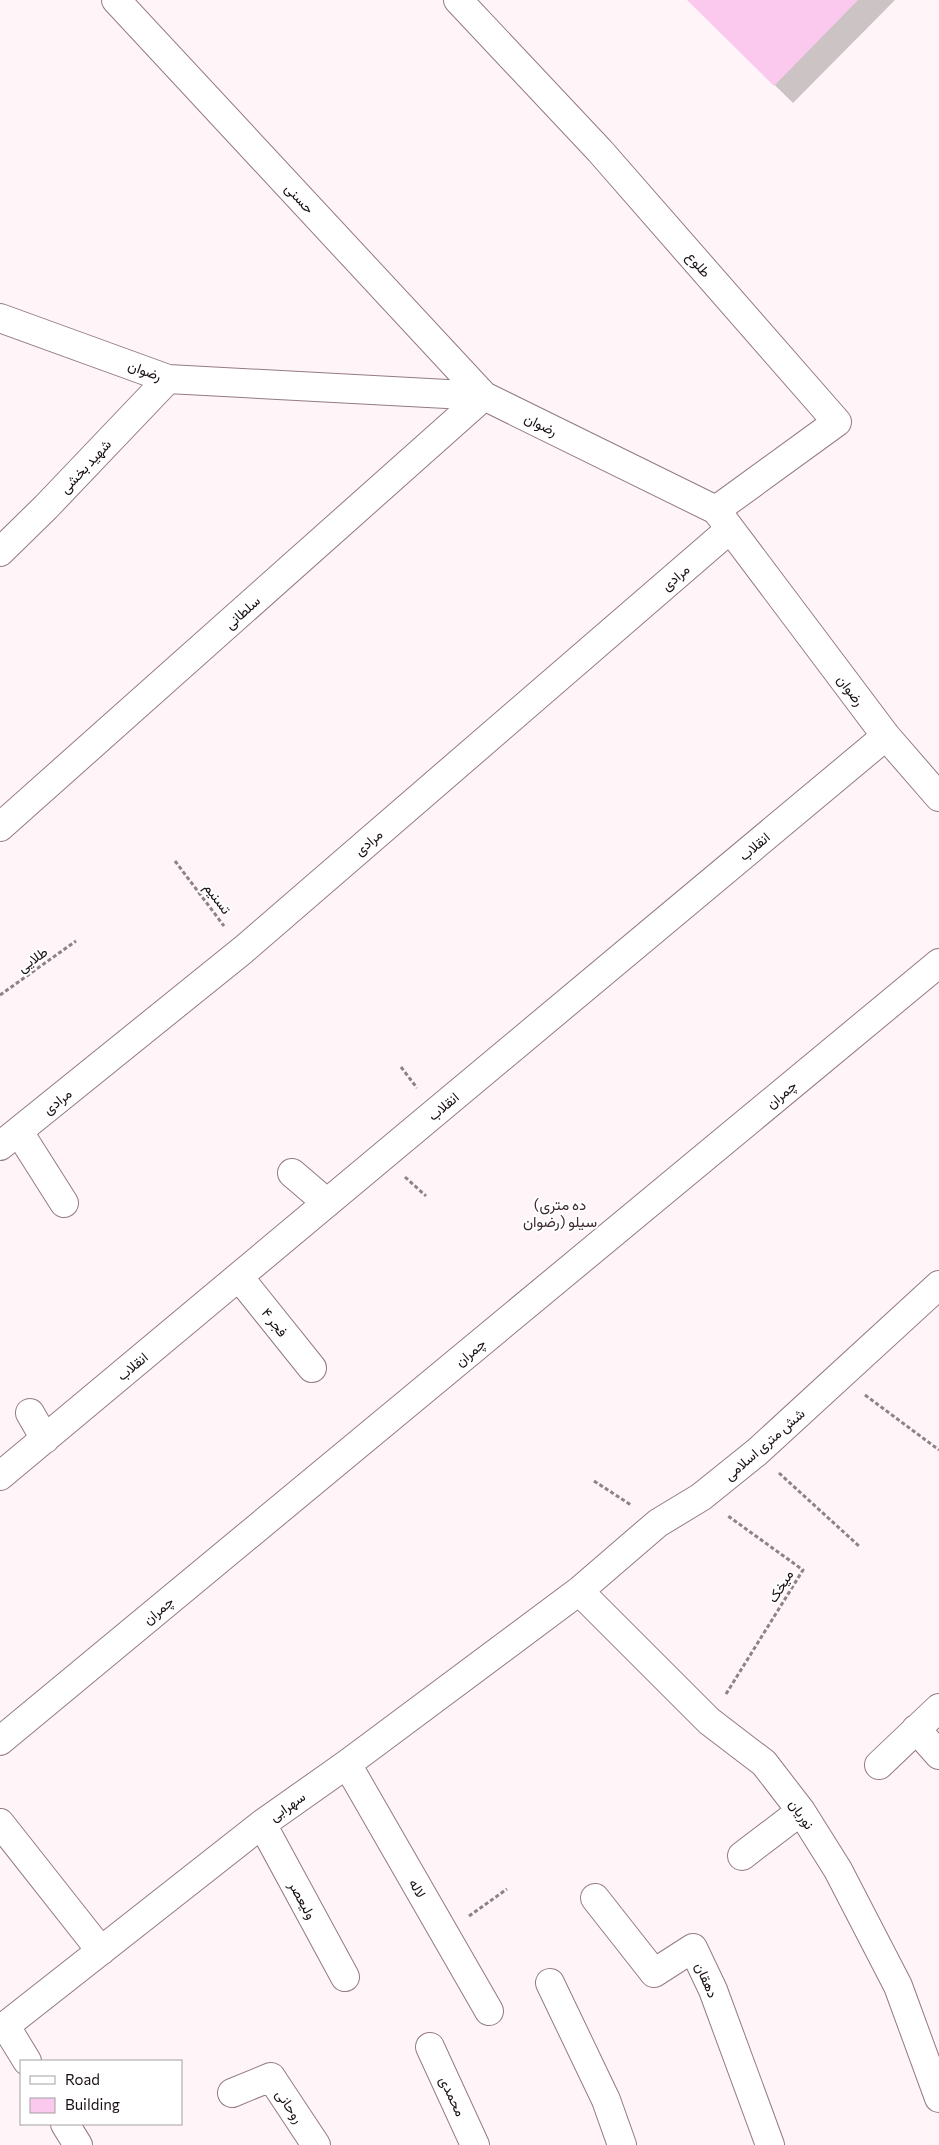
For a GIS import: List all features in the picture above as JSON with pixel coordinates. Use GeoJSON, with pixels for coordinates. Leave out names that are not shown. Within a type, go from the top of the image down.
{"type":"FeatureCollection","features":[{"type":"Feature","properties":{"kind":"street","name":"حسنی"},"geometry":{"type":"LineString","coordinates":[[116,0],[484,396]]}},
{"type":"Feature","properties":{"kind":"street","name":"طلوع"},"geometry":{"type":"LineString","coordinates":[[458,0],[600,151],[836,422],[723,520]]}},
{"type":"Feature","properties":{"kind":"street","name":"رضوان"},"geometry":{"type":"LineString","coordinates":[[0,318],[168,379],[484,396],[723,520],[886,736],[939,797]]}},
{"type":"Feature","properties":{"kind":"street","name":"شهید بخشی"},"geometry":{"type":"LineString","coordinates":[[0,552],[46,507],[168,379]]}},
{"type":"Feature","properties":{"kind":"street","name":"سلطانی"},"geometry":{"type":"LineString","coordinates":[[0,827],[484,396]]}},
{"type":"Feature","properties":{"kind":"street","name":"مرادی"},"geometry":{"type":"LineString","coordinates":[[10,1139],[243,950],[723,520]]}},
{"type":"Feature","properties":{"kind":"street","name":"انقلاب"},"geometry":{"type":"LineString","coordinates":[[0,1476],[886,736]]}},
{"type":"Feature","properties":{"kind":"street","name":"چمران"},"geometry":{"type":"LineString","coordinates":[[0,1741],[939,963]]}},
{"type":"Feature","properties":{"kind":"street"},"geometry":{"type":"LineString","coordinates":[[10,1139],[64,1203]]}},
{"type":"Feature","properties":{"kind":"street"},"geometry":{"type":"LineString","coordinates":[[292,1173],[327,1203]]}},
{"type":"Feature","properties":{"kind":"street","name":"فجر ۴"},"geometry":{"type":"LineString","coordinates":[[239,1277],[312,1368]]}},
{"type":"Feature","properties":{"kind":"street","name":"شش متری اسلامی"},"geometry":{"type":"LineString","coordinates":[[579,1591],[658,1523],[701,1497],[757,1452],[939,1286]]}},
{"type":"Feature","properties":{"kind":"street"},"geometry":{"type":"LineString","coordinates":[[30,1413],[45,1438]]}},
{"type":"Feature","properties":{"kind":"street","name":"نوریان"},"geometry":{"type":"LineString","coordinates":[[579,1591],[709,1721],[764,1763],[801,1811],[838,1870],[898,1986],[939,2098]]}},
{"type":"Feature","properties":{"kind":"street","name":"سهرابی"},"geometry":{"type":"LineString","coordinates":[[2,2027],[262,1824],[347,1764],[579,1591]]}},
{"type":"Feature","properties":{"kind":"street"},"geometry":{"type":"LineString","coordinates":[[879,1765],[939,1708]]}},
{"type":"Feature","properties":{"kind":"street"},"geometry":{"type":"LineString","coordinates":[[916,1729],[939,1755]]}},
{"type":"Feature","properties":{"kind":"street","name":"لاله"},"geometry":{"type":"LineString","coordinates":[[347,1764],[490,2011]]}},
{"type":"Feature","properties":{"kind":"street"},"geometry":{"type":"LineString","coordinates":[[742,1856],[801,1811]]}},
{"type":"Feature","properties":{"kind":"street","name":"ولیعصر"},"geometry":{"type":"LineString","coordinates":[[262,1824],[345,1977]]}},
{"type":"Feature","properties":{"kind":"street"},"geometry":{"type":"LineString","coordinates":[[1,1826],[101,1950]]}},
{"type":"Feature","properties":{"kind":"street","name":"دهقان"},"geometry":{"type":"LineString","coordinates":[[595,1898],[654,1973],[694,1948],[713,1990],[770,2145]]}},
{"type":"Feature","properties":{"kind":"street"},"geometry":{"type":"LineString","coordinates":[[550,1983],[606,2100],[622,2145]]}},
{"type":"Feature","properties":{"kind":"street"},"geometry":{"type":"LineString","coordinates":[[2,2027],[26,2060]]}},
{"type":"Feature","properties":{"kind":"street","name":"محمدی"},"geometry":{"type":"LineString","coordinates":[[430,2047],[475,2145]]}},
{"type":"Feature","properties":{"kind":"street","name":"روحانی"},"geometry":{"type":"LineString","coordinates":[[232,2092],[271,2077],[316,2145]]}},
{"type":"Feature","properties":{"kind":"street"},"geometry":{"type":"LineString","coordinates":[[66,2125],[78,2145]]}},
{"type":"Feature","properties":{"kind":"path","name":"تسنیم"},"geometry":{"type":"LineString","coordinates":[[174,861],[243,950]]}},
{"type":"Feature","properties":{"kind":"path","name":"طلایی"},"geometry":{"type":"LineString","coordinates":[[0,995],[76,941]]}},
{"type":"Feature","properties":{"kind":"path"},"geometry":{"type":"LineString","coordinates":[[840,1376],[939,1450]]}},
{"type":"Feature","properties":{"kind":"path"},"geometry":{"type":"LineString","coordinates":[[757,1452],[860,1547]]}},
{"type":"Feature","properties":{"kind":"path"},"geometry":{"type":"LineString","coordinates":[[594,1480],[658,1523]]}},
{"type":"Feature","properties":{"kind":"path","name":"میخک"},"geometry":{"type":"LineString","coordinates":[[701,1497],[803,1570],[709,1721]]}},
{"type":"Feature","properties":{"kind":"path"},"geometry":{"type":"LineString","coordinates":[[444,1934],[507,1889]]}},
{"type":"Feature","properties":{"kind":"building"},"geometry":{"type":"Polygon","coordinates":[[[687,0],[858,0],[774,86],[687,0]]]}},
{"type":"Feature","properties":{"kind":"district","name":"(ده متری سیلو (رضوان"},"geometry":{"type":"Point","coordinates":[560,1212]}}]}
